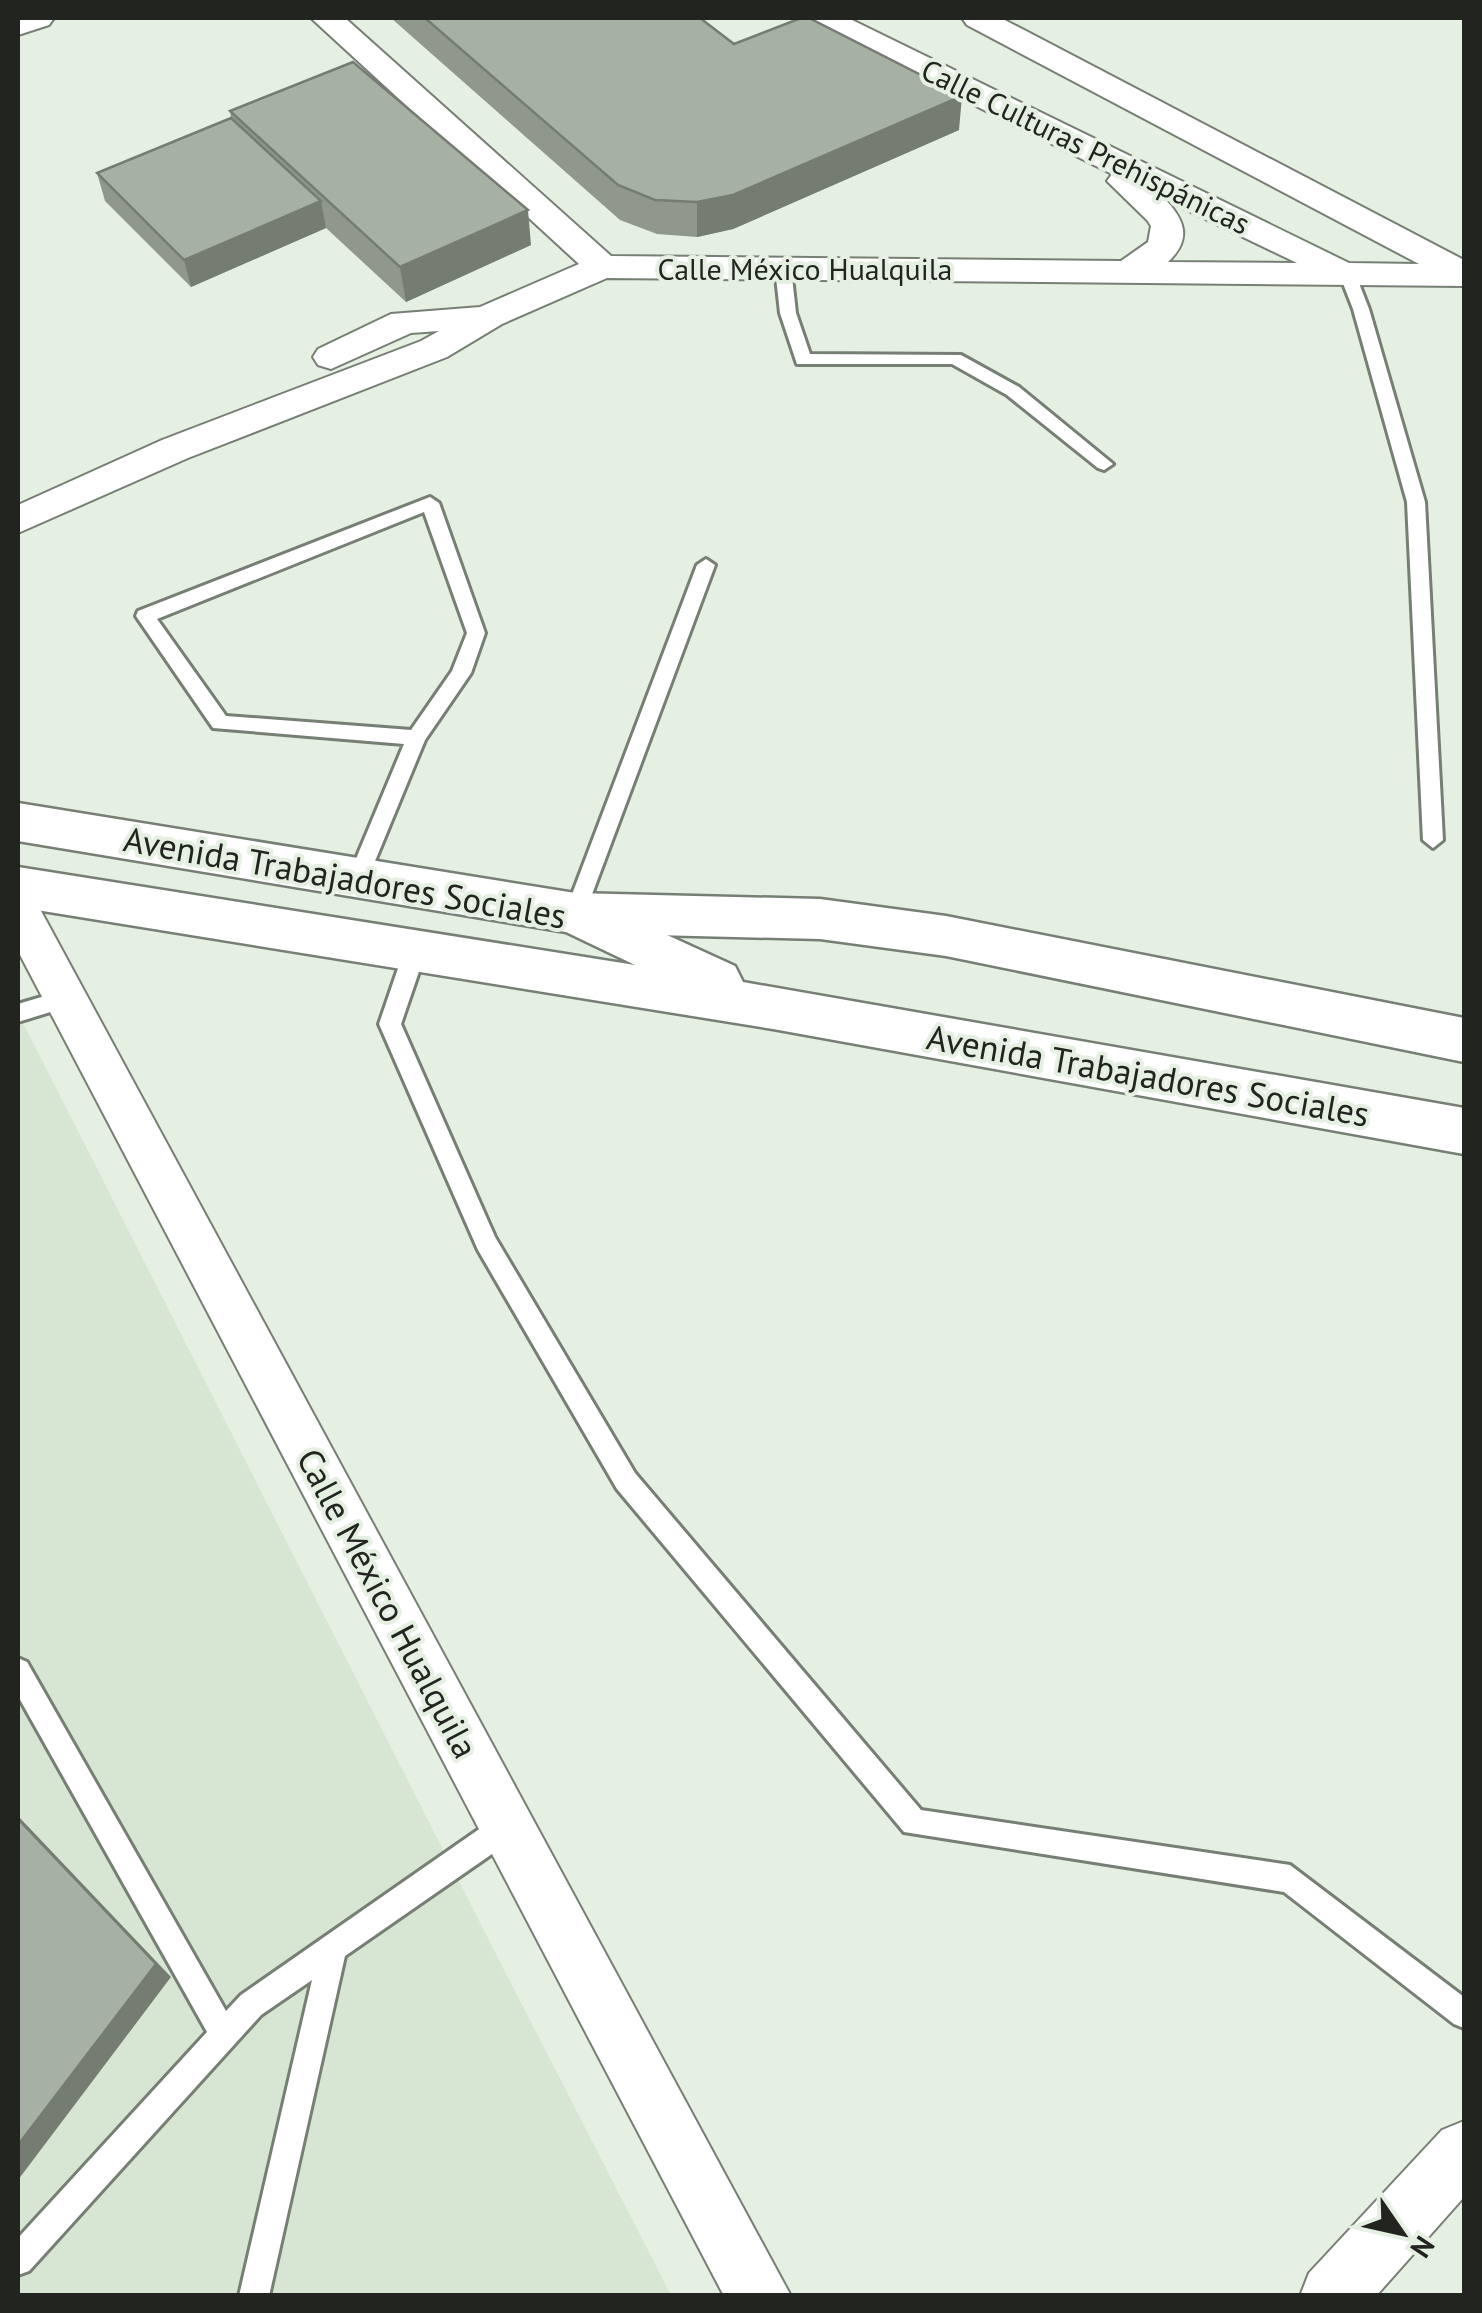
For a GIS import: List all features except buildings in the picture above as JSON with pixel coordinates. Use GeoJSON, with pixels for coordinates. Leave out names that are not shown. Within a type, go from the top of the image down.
{"type":"FeatureCollection","features":[{"type":"Feature","properties":{"kind":"main road","name":"Avenida Trabajadores Sociales"},"geometry":{"type":"LineString","coordinates":[[18,822],[575,913],[774,1008]]}},
{"type":"Feature","properties":{"kind":"main road","name":"Avenida Trabajadores Sociales"},"geometry":{"type":"LineString","coordinates":[[18,888],[774,1008],[1464,1131]]}},
{"type":"Feature","properties":{"kind":"main road"},"geometry":{"type":"LineString","coordinates":[[575,913],[820,919],[946,936],[1464,1040]]}},
{"type":"Feature","properties":{"kind":"street"},"geometry":{"type":"LineString","coordinates":[[18,26],[38,18]]}},
{"type":"Feature","properties":{"kind":"street"},"geometry":{"type":"LineString","coordinates":[[327,18],[602,267]]}},
{"type":"Feature","properties":{"kind":"street","name":"Calle Culturas Prehispánicas"},"geometry":{"type":"LineString","coordinates":[[826,18],[1347,274]]}},
{"type":"Feature","properties":{"kind":"street","name":"Calle Culturas Prehispánicas"},"geometry":{"type":"LineString","coordinates":[[978,18],[1464,275]]}},
{"type":"Feature","properties":{"kind":"street"},"geometry":{"type":"LineString","coordinates":[[1078,145],[1164,214],[1170,233],[1168,246],[1156,258],[1131,270]]}},
{"type":"Feature","properties":{"kind":"street","name":"Calle México Hualquila"},"geometry":{"type":"LineString","coordinates":[[18,492],[167,441],[360,360],[434,350],[490,316],[602,267],[1464,275]]}},
{"type":"Feature","properties":{"kind":"street","name":"Calle México Hualquila"},"geometry":{"type":"LineString","coordinates":[[18,520],[167,441]]}},
{"type":"Feature","properties":{"kind":"street","name":"Calle México Hualquila"},"geometry":{"type":"LineString","coordinates":[[18,910],[41,1006],[508,1826],[758,2296]]}},
{"type":"Feature","properties":{"kind":"street"},"geometry":{"type":"LineString","coordinates":[[1332,2296],[1464,2152]]}},
{"type":"Feature","properties":{"kind":"lane"},"geometry":{"type":"LineString","coordinates":[[782,268],[788,313],[803,360],[955,359],[1012,391],[1104,464]]}},
{"type":"Feature","properties":{"kind":"lane"},"geometry":{"type":"LineString","coordinates":[[1347,274],[1416,502],[1433,840]]}},
{"type":"Feature","properties":{"kind":"lane"},"geometry":{"type":"LineString","coordinates":[[358,878],[416,738],[461,674],[476,633],[430,503],[145,616],[220,722],[416,738]]}},
{"type":"Feature","properties":{"kind":"lane"},"geometry":{"type":"LineString","coordinates":[[575,913],[706,564]]}},
{"type":"Feature","properties":{"kind":"lane"},"geometry":{"type":"LineString","coordinates":[[415,951],[390,1024],[486,1243],[626,1481],[914,1822],[1290,1879],[1464,2014]]}},
{"type":"Feature","properties":{"kind":"lane"},"geometry":{"type":"LineString","coordinates":[[18,1672],[224,2036]]}},
{"type":"Feature","properties":{"kind":"lane"},"geometry":{"type":"LineString","coordinates":[[18,2260],[251,2005],[508,1826]]}},
{"type":"Feature","properties":{"kind":"lane"},"geometry":{"type":"LineString","coordinates":[[254,2296],[333,1948]]}},
{"type":"Feature","properties":{"kind":"shaded area"},"geometry":{"type":"Polygon","coordinates":[[[18,1013],[495,1952],[671,2295],[18,2295],[18,1013]]]}}]}
